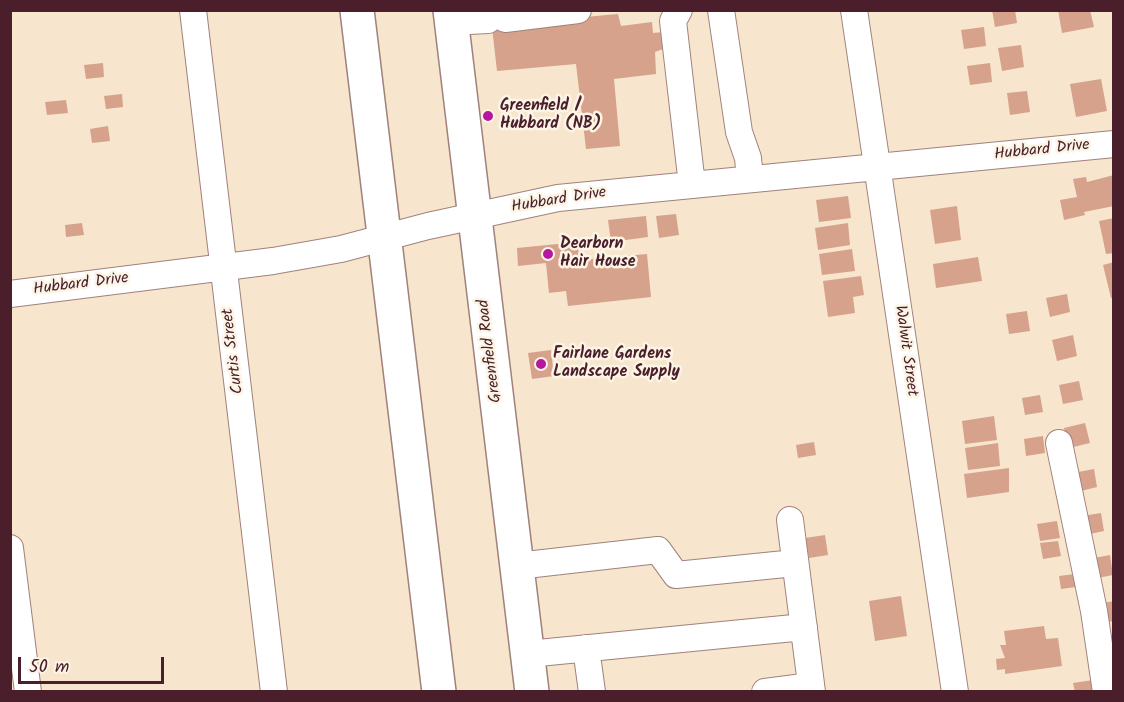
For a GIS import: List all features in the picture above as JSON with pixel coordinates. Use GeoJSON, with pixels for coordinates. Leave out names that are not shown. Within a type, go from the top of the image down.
{"type":"FeatureCollection","features":[{"type":"Feature","properties":{"kind":"main road"},"geometry":{"type":"LineString","coordinates":[[357,10],[439,692]]}},
{"type":"Feature","properties":{"kind":"main road","name":"Greenfield Road"},"geometry":{"type":"LineString","coordinates":[[451,16],[532,692]]}},
{"type":"Feature","properties":{"kind":"street","name":"Curtis Street"},"geometry":{"type":"LineString","coordinates":[[193,10],[274,692]]}},
{"type":"Feature","properties":{"kind":"street"},"geometry":{"type":"LineString","coordinates":[[451,16],[497,19],[578,10]]}},
{"type":"Feature","properties":{"kind":"street"},"geometry":{"type":"LineString","coordinates":[[679,10],[673,21],[692,185]]}},
{"type":"Feature","properties":{"kind":"street"},"geometry":{"type":"LineString","coordinates":[[721,10],[740,132],[748,159],[750,179]]}},
{"type":"Feature","properties":{"kind":"street","name":"Walwit Street"},"geometry":{"type":"LineString","coordinates":[[854,10],[955,692]]}},
{"type":"Feature","properties":{"kind":"street","name":"Hubbard Drive"},"geometry":{"type":"LineString","coordinates":[[10,294],[224,267],[341,249],[384,237],[558,198],[1113,144]]}},
{"type":"Feature","properties":{"kind":"street"},"geometry":{"type":"LineString","coordinates":[[1059,443],[1094,612],[1106,692]]}},
{"type":"Feature","properties":{"kind":"street"},"geometry":{"type":"LineString","coordinates":[[771,691],[812,689],[790,519]]}},
{"type":"Feature","properties":{"kind":"street"},"geometry":{"type":"LineString","coordinates":[[10,548],[28,692]]}},
{"type":"Feature","properties":{"kind":"street"},"geometry":{"type":"LineString","coordinates":[[517,566],[658,550],[676,575],[795,563]]}},
{"type":"Feature","properties":{"kind":"street"},"geometry":{"type":"LineString","coordinates":[[528,654],[804,627]]}},
{"type":"Feature","properties":{"kind":"street"},"geometry":{"type":"LineString","coordinates":[[586,648],[592,692]]}},
{"type":"Feature","properties":{"kind":"building"},"geometry":{"type":"Polygon","coordinates":[[[490,10],[574,18],[618,14],[621,26],[652,22],[653,33],[663,32],[666,48],[655,52],[656,74],[614,79],[620,146],[586,149],[576,64],[497,71],[490,10]]]}},
{"type":"Feature","properties":{"kind":"building"},"geometry":{"type":"Polygon","coordinates":[[[992,10],[1015,10],[1017,23],[995,27],[992,10]]]}},
{"type":"Feature","properties":{"kind":"building"},"geometry":{"type":"Polygon","coordinates":[[[1058,10],[1090,10],[1094,27],[1062,33],[1058,10]]]}},
{"type":"Feature","properties":{"kind":"building"},"geometry":{"type":"Polygon","coordinates":[[[984,27],[986,46],[964,49],[961,30],[984,27]]]}},
{"type":"Feature","properties":{"kind":"building"},"geometry":{"type":"Polygon","coordinates":[[[1021,45],[1024,67],[1002,71],[998,48],[1021,45]]]}},
{"type":"Feature","properties":{"kind":"building"},"geometry":{"type":"Polygon","coordinates":[[[103,63],[104,77],[86,79],[84,65],[103,63]]]}},
{"type":"Feature","properties":{"kind":"building"},"geometry":{"type":"Polygon","coordinates":[[[990,63],[992,82],[970,85],[967,66],[990,63]]]}},
{"type":"Feature","properties":{"kind":"building"},"geometry":{"type":"Polygon","coordinates":[[[1101,79],[1107,111],[1076,117],[1070,84],[1101,79]]]}},
{"type":"Feature","properties":{"kind":"building"},"geometry":{"type":"Polygon","coordinates":[[[1027,91],[1030,112],[1010,115],[1007,93],[1027,91]]]}},
{"type":"Feature","properties":{"kind":"building"},"geometry":{"type":"Polygon","coordinates":[[[122,94],[123,107],[106,109],[104,96],[122,94]]]}},
{"type":"Feature","properties":{"kind":"building"},"geometry":{"type":"Polygon","coordinates":[[[66,100],[68,113],[47,115],[45,102],[66,100]]]}},
{"type":"Feature","properties":{"kind":"building"},"geometry":{"type":"Polygon","coordinates":[[[108,126],[110,141],[92,143],[90,129],[108,126]]]}},
{"type":"Feature","properties":{"kind":"building"},"geometry":{"type":"Polygon","coordinates":[[[1114,175],[1114,206],[1084,212],[1085,215],[1064,220],[1060,200],[1077,197],[1073,179],[1086,177],[1087,182],[1114,175]]]}},
{"type":"Feature","properties":{"kind":"building"},"geometry":{"type":"Polygon","coordinates":[[[848,196],[851,218],[819,222],[816,200],[848,196]]]}},
{"type":"Feature","properties":{"kind":"building"},"geometry":{"type":"Polygon","coordinates":[[[957,206],[961,240],[935,244],[930,210],[957,206]]]}},
{"type":"Feature","properties":{"kind":"building"},"geometry":{"type":"Polygon","coordinates":[[[676,214],[679,235],[659,238],[656,216],[676,214]]]}},
{"type":"Feature","properties":{"kind":"building"},"geometry":{"type":"Polygon","coordinates":[[[646,216],[648,237],[611,242],[608,220],[646,216]]]}},
{"type":"Feature","properties":{"kind":"building"},"geometry":{"type":"Polygon","coordinates":[[[1114,218],[1114,253],[1106,254],[1099,221],[1114,218]]]}},
{"type":"Feature","properties":{"kind":"building"},"geometry":{"type":"Polygon","coordinates":[[[82,223],[84,235],[66,237],[65,225],[82,223]]]}},
{"type":"Feature","properties":{"kind":"building"},"geometry":{"type":"Polygon","coordinates":[[[848,223],[850,245],[818,250],[815,228],[848,223]]]}},
{"type":"Feature","properties":{"kind":"building"},"geometry":{"type":"Polygon","coordinates":[[[578,242],[579,260],[647,254],[651,297],[568,306],[566,291],[549,293],[546,263],[518,266],[517,248],[578,242]]]}},
{"type":"Feature","properties":{"kind":"building"},"geometry":{"type":"Polygon","coordinates":[[[852,249],[855,271],[822,275],[819,254],[852,249]]]}},
{"type":"Feature","properties":{"kind":"building"},"geometry":{"type":"Polygon","coordinates":[[[978,257],[982,281],[936,288],[933,264],[978,257]]]}},
{"type":"Feature","properties":{"kind":"building"},"geometry":{"type":"Polygon","coordinates":[[[1114,262],[1114,298],[1111,298],[1103,265],[1114,262]]]}},
{"type":"Feature","properties":{"kind":"building"},"geometry":{"type":"Polygon","coordinates":[[[861,276],[864,295],[853,297],[855,313],[828,317],[823,281],[861,276]]]}},
{"type":"Feature","properties":{"kind":"building"},"geometry":{"type":"Polygon","coordinates":[[[1067,294],[1070,312],[1050,317],[1046,298],[1067,294]]]}},
{"type":"Feature","properties":{"kind":"building"},"geometry":{"type":"Polygon","coordinates":[[[1027,311],[1030,331],[1009,334],[1006,314],[1027,311]]]}},
{"type":"Feature","properties":{"kind":"building"},"geometry":{"type":"Polygon","coordinates":[[[1073,335],[1077,356],[1057,361],[1052,340],[1073,335]]]}},
{"type":"Feature","properties":{"kind":"building"},"geometry":{"type":"Polygon","coordinates":[[[551,350],[554,376],[532,379],[528,353],[551,350]]]}},
{"type":"Feature","properties":{"kind":"building"},"geometry":{"type":"Polygon","coordinates":[[[1079,381],[1083,400],[1063,404],[1059,385],[1079,381]]]}},
{"type":"Feature","properties":{"kind":"building"},"geometry":{"type":"Polygon","coordinates":[[[1040,395],[1043,412],[1025,415],[1022,398],[1040,395]]]}},
{"type":"Feature","properties":{"kind":"building"},"geometry":{"type":"Polygon","coordinates":[[[994,416],[997,440],[965,444],[962,421],[994,416]]]}},
{"type":"Feature","properties":{"kind":"building"},"geometry":{"type":"Polygon","coordinates":[[[1085,423],[1090,443],[1069,448],[1064,428],[1085,423]]]}},
{"type":"Feature","properties":{"kind":"building"},"geometry":{"type":"Polygon","coordinates":[[[1043,436],[1045,453],[1026,456],[1024,439],[1043,436]]]}},
{"type":"Feature","properties":{"kind":"building"},"geometry":{"type":"Polygon","coordinates":[[[814,442],[816,455],[798,458],[796,445],[814,442]]]}},
{"type":"Feature","properties":{"kind":"building"},"geometry":{"type":"Polygon","coordinates":[[[998,443],[1000,466],[968,470],[965,448],[998,443]]]}},
{"type":"Feature","properties":{"kind":"building"},"geometry":{"type":"Polygon","coordinates":[[[1009,468],[1009,492],[967,498],[964,474],[1009,468]]]}},
{"type":"Feature","properties":{"kind":"building"},"geometry":{"type":"Polygon","coordinates":[[[1094,469],[1097,487],[1077,492],[1073,473],[1094,469]]]}},
{"type":"Feature","properties":{"kind":"building"},"geometry":{"type":"Polygon","coordinates":[[[1101,513],[1104,531],[1085,535],[1082,516],[1101,513]]]}},
{"type":"Feature","properties":{"kind":"building"},"geometry":{"type":"Polygon","coordinates":[[[1057,521],[1060,538],[1040,541],[1037,524],[1057,521]]]}},
{"type":"Feature","properties":{"kind":"building"},"geometry":{"type":"Polygon","coordinates":[[[825,535],[828,555],[809,558],[805,538],[825,535]]]}},
{"type":"Feature","properties":{"kind":"building"},"geometry":{"type":"Polygon","coordinates":[[[1058,541],[1061,556],[1043,559],[1040,543],[1058,541]]]}},
{"type":"Feature","properties":{"kind":"building"},"geometry":{"type":"Polygon","coordinates":[[[1110,555],[1113,575],[1092,579],[1089,559],[1110,555]]]}},
{"type":"Feature","properties":{"kind":"building"},"geometry":{"type":"Polygon","coordinates":[[[1075,574],[1076,587],[1061,589],[1059,576],[1075,574]]]}},
{"type":"Feature","properties":{"kind":"building"},"geometry":{"type":"Polygon","coordinates":[[[901,596],[907,636],[875,641],[869,601],[901,596]]]}},
{"type":"Feature","properties":{"kind":"building"},"geometry":{"type":"Polygon","coordinates":[[[1114,601],[1114,621],[1101,623],[1098,604],[1114,601]]]}},
{"type":"Feature","properties":{"kind":"building"},"geometry":{"type":"Polygon","coordinates":[[[1044,626],[1046,639],[1058,638],[1062,666],[1005,674],[1005,669],[997,670],[996,659],[1005,658],[1000,645],[1006,645],[1004,631],[1044,626]]]}},
{"type":"Feature","properties":{"kind":"building"},"geometry":{"type":"Polygon","coordinates":[[[1093,680],[1095,692],[1075,692],[1073,683],[1093,680]]]}},
{"type":"Feature","properties":{"kind":"place","name":"Greenfield / Hubbard (NB)"},"geometry":{"type":"Point","coordinates":[488,116]}},
{"type":"Feature","properties":{"kind":"place","name":"Dearborn Hair House"},"geometry":{"type":"Point","coordinates":[548,254]}},
{"type":"Feature","properties":{"kind":"place","name":"Fairlane Gardens Landscape Supply"},"geometry":{"type":"Point","coordinates":[541,364]}}]}
